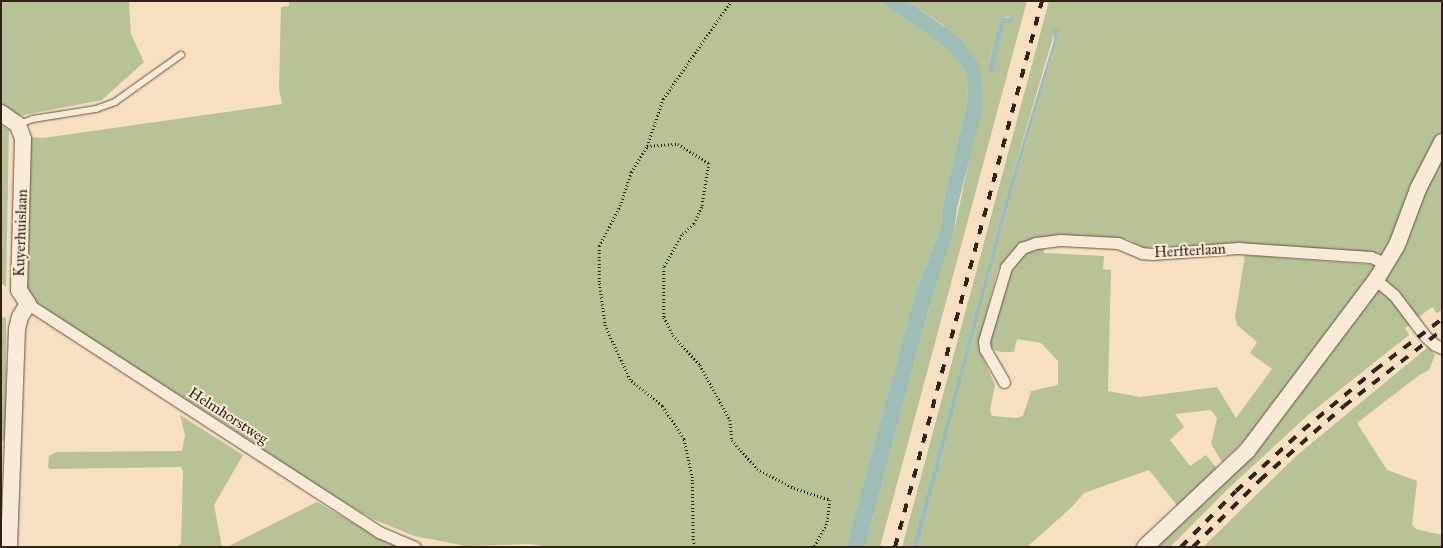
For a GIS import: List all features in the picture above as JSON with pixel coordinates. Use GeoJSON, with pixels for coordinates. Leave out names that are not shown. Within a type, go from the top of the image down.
{"type":"FeatureCollection","features":[{"type":"Feature","properties":{"kind":"street"},"geometry":{"type":"LineString","coordinates":[[1,113],[18,125]]}},
{"type":"Feature","properties":{"kind":"street","name":"Kuyerhuislaan"},"geometry":{"type":"LineString","coordinates":[[18,125],[23,148],[19,290],[28,304]]}},
{"type":"Feature","properties":{"kind":"street"},"geometry":{"type":"LineString","coordinates":[[1145,547],[1247,451],[1376,280],[1387,264],[1405,227],[1418,189],[1442,142]]}},
{"type":"Feature","properties":{"kind":"street","name":"Herfterlaan"},"geometry":{"type":"LineString","coordinates":[[1004,382],[985,349],[984,341],[1006,267],[1022,248],[1036,243],[1060,240],[1118,243],[1141,253],[1152,254],[1238,248],[1371,257],[1387,264]]}},
{"type":"Feature","properties":{"kind":"street"},"geometry":{"type":"LineString","coordinates":[[1376,280],[1394,295],[1428,340],[1442,348]]}},
{"type":"Feature","properties":{"kind":"street"},"geometry":{"type":"LineString","coordinates":[[9,547],[17,329],[20,317],[28,304]]}},
{"type":"Feature","properties":{"kind":"street","name":"Helmhorstweg"},"geometry":{"type":"LineString","coordinates":[[28,304],[379,532],[414,547]]}},
{"type":"Feature","properties":{"kind":"lane"},"geometry":{"type":"LineString","coordinates":[[18,125],[33,120],[96,109],[115,102],[182,55]]}},
{"type":"Feature","properties":{"kind":"path"},"geometry":{"type":"LineString","coordinates":[[695,547],[693,540],[692,478],[684,439],[662,406],[630,380],[605,326],[599,282],[599,246],[620,206],[631,172],[647,146],[663,99],[731,1]]}},
{"type":"Feature","properties":{"kind":"path"},"geometry":{"type":"LineString","coordinates":[[647,146],[678,144],[709,163],[702,207],[694,224],[682,235],[664,267],[664,317],[673,335],[700,365],[730,420],[732,440],[757,470],[794,488],[830,500],[827,524],[814,547]]}},
{"type":"Feature","properties":{"kind":"green space"},"geometry":{"type":"Polygon","coordinates":[[[1,1],[129,1],[131,34],[144,62],[102,100],[14,117],[1,110],[1,1]]]}},
{"type":"Feature","properties":{"kind":"green space"},"geometry":{"type":"Polygon","coordinates":[[[289,1],[879,1],[949,50],[964,70],[968,86],[967,103],[943,204],[941,227],[915,294],[846,547],[550,547],[530,544],[466,546],[414,536],[373,519],[321,489],[223,423],[51,315],[31,300],[26,293],[27,137],[43,138],[282,104],[279,88],[281,7],[289,6],[289,1]]]}},
{"type":"Feature","properties":{"kind":"green space"},"geometry":{"type":"Polygon","coordinates":[[[908,1],[1027,1],[880,547],[865,547],[928,312],[954,231],[983,96],[982,75],[944,26],[908,1]],[[1004,17],[998,25],[987,72],[990,74],[1005,23],[1008,22],[1009,17],[1004,17]]]}},
{"type":"Feature","properties":{"kind":"green space"},"geometry":{"type":"Polygon","coordinates":[[[1049,1],[1442,1],[1442,130],[1383,254],[1207,245],[1143,248],[1128,239],[1064,235],[1011,253],[998,269],[979,341],[979,349],[995,385],[990,410],[992,416],[1016,418],[1023,416],[1031,391],[1058,385],[1058,361],[1041,343],[1017,339],[1014,352],[1000,352],[993,349],[989,341],[1010,267],[1018,257],[1032,249],[1044,248],[1044,253],[1104,256],[1103,269],[1111,270],[1108,391],[1140,397],[1217,387],[1236,418],[1272,369],[1250,353],[1257,342],[1237,325],[1235,317],[1245,255],[1378,265],[1255,430],[1222,462],[1211,444],[1217,418],[1211,410],[1175,414],[1184,427],[1170,440],[1190,466],[1206,455],[1220,472],[1179,508],[1149,470],[1084,493],[1072,507],[1027,547],[918,547],[1013,188],[1060,31],[1054,34],[1009,187],[912,547],[902,547],[1049,1]]]}},
{"type":"Feature","properties":{"kind":"green space"},"geometry":{"type":"Polygon","coordinates":[[[1,125],[9,130],[6,287],[1,283],[1,125]]]}},
{"type":"Feature","properties":{"kind":"green space"},"geometry":{"type":"Polygon","coordinates":[[[1442,150],[1442,310],[1437,313],[1432,307],[1416,319],[1385,278],[1442,150]]]}},
{"type":"Feature","properties":{"kind":"green space"},"geometry":{"type":"Polygon","coordinates":[[[1375,291],[1386,292],[1411,324],[1405,328],[1409,335],[1308,415],[1229,488],[1170,547],[1151,547],[1217,487],[1375,291]]]}},
{"type":"Feature","properties":{"kind":"green space"},"geometry":{"type":"Polygon","coordinates":[[[1,317],[6,318],[6,410],[5,441],[1,442],[1,317]]]}},
{"type":"Feature","properties":{"kind":"green space"},"geometry":{"type":"Polygon","coordinates":[[[1428,347],[1435,355],[1429,370],[1418,376],[1357,423],[1387,470],[1417,481],[1412,525],[1416,529],[1442,535],[1442,547],[1203,547],[1296,456],[1428,347]]]}},
{"type":"Feature","properties":{"kind":"green space"},"geometry":{"type":"Polygon","coordinates":[[[180,415],[243,455],[214,505],[222,547],[177,547],[181,543],[183,471],[181,467],[50,469],[48,467],[49,456],[56,452],[182,451],[185,435],[180,415]]]}},
{"type":"Feature","properties":{"kind":"green space"},"geometry":{"type":"Polygon","coordinates":[[[317,502],[355,524],[402,547],[227,547],[317,502]]]}},
{"type":"Feature","properties":{"kind":"water"},"geometry":{"type":"Polygon","coordinates":[[[879,1],[908,1],[957,36],[977,61],[982,75],[983,96],[982,111],[957,208],[954,231],[928,312],[865,547],[846,547],[915,294],[941,227],[943,204],[967,103],[968,86],[964,70],[949,50],[879,1]]]}},
{"type":"Feature","properties":{"kind":"water"},"geometry":{"type":"Polygon","coordinates":[[[1003,17],[1013,19],[1012,22],[1005,23],[993,72],[989,74],[987,72],[998,25],[1003,17]]]}},
{"type":"Feature","properties":{"kind":"water"},"geometry":{"type":"Polygon","coordinates":[[[1053,27],[1060,31],[1013,188],[918,547],[912,547],[1009,187],[1054,40],[1053,27]]]}},
{"type":"Feature","properties":{"kind":"railway"},"geometry":{"type":"LineString","coordinates":[[895,547],[1042,1]]}},
{"type":"Feature","properties":{"kind":"railway"},"geometry":{"type":"LineString","coordinates":[[1181,547],[1236,491],[1303,430],[1375,370],[1442,319]]}},
{"type":"Feature","properties":{"kind":"railway"},"geometry":{"type":"LineString","coordinates":[[1193,547],[1260,480],[1344,406],[1442,330]]}}]}
